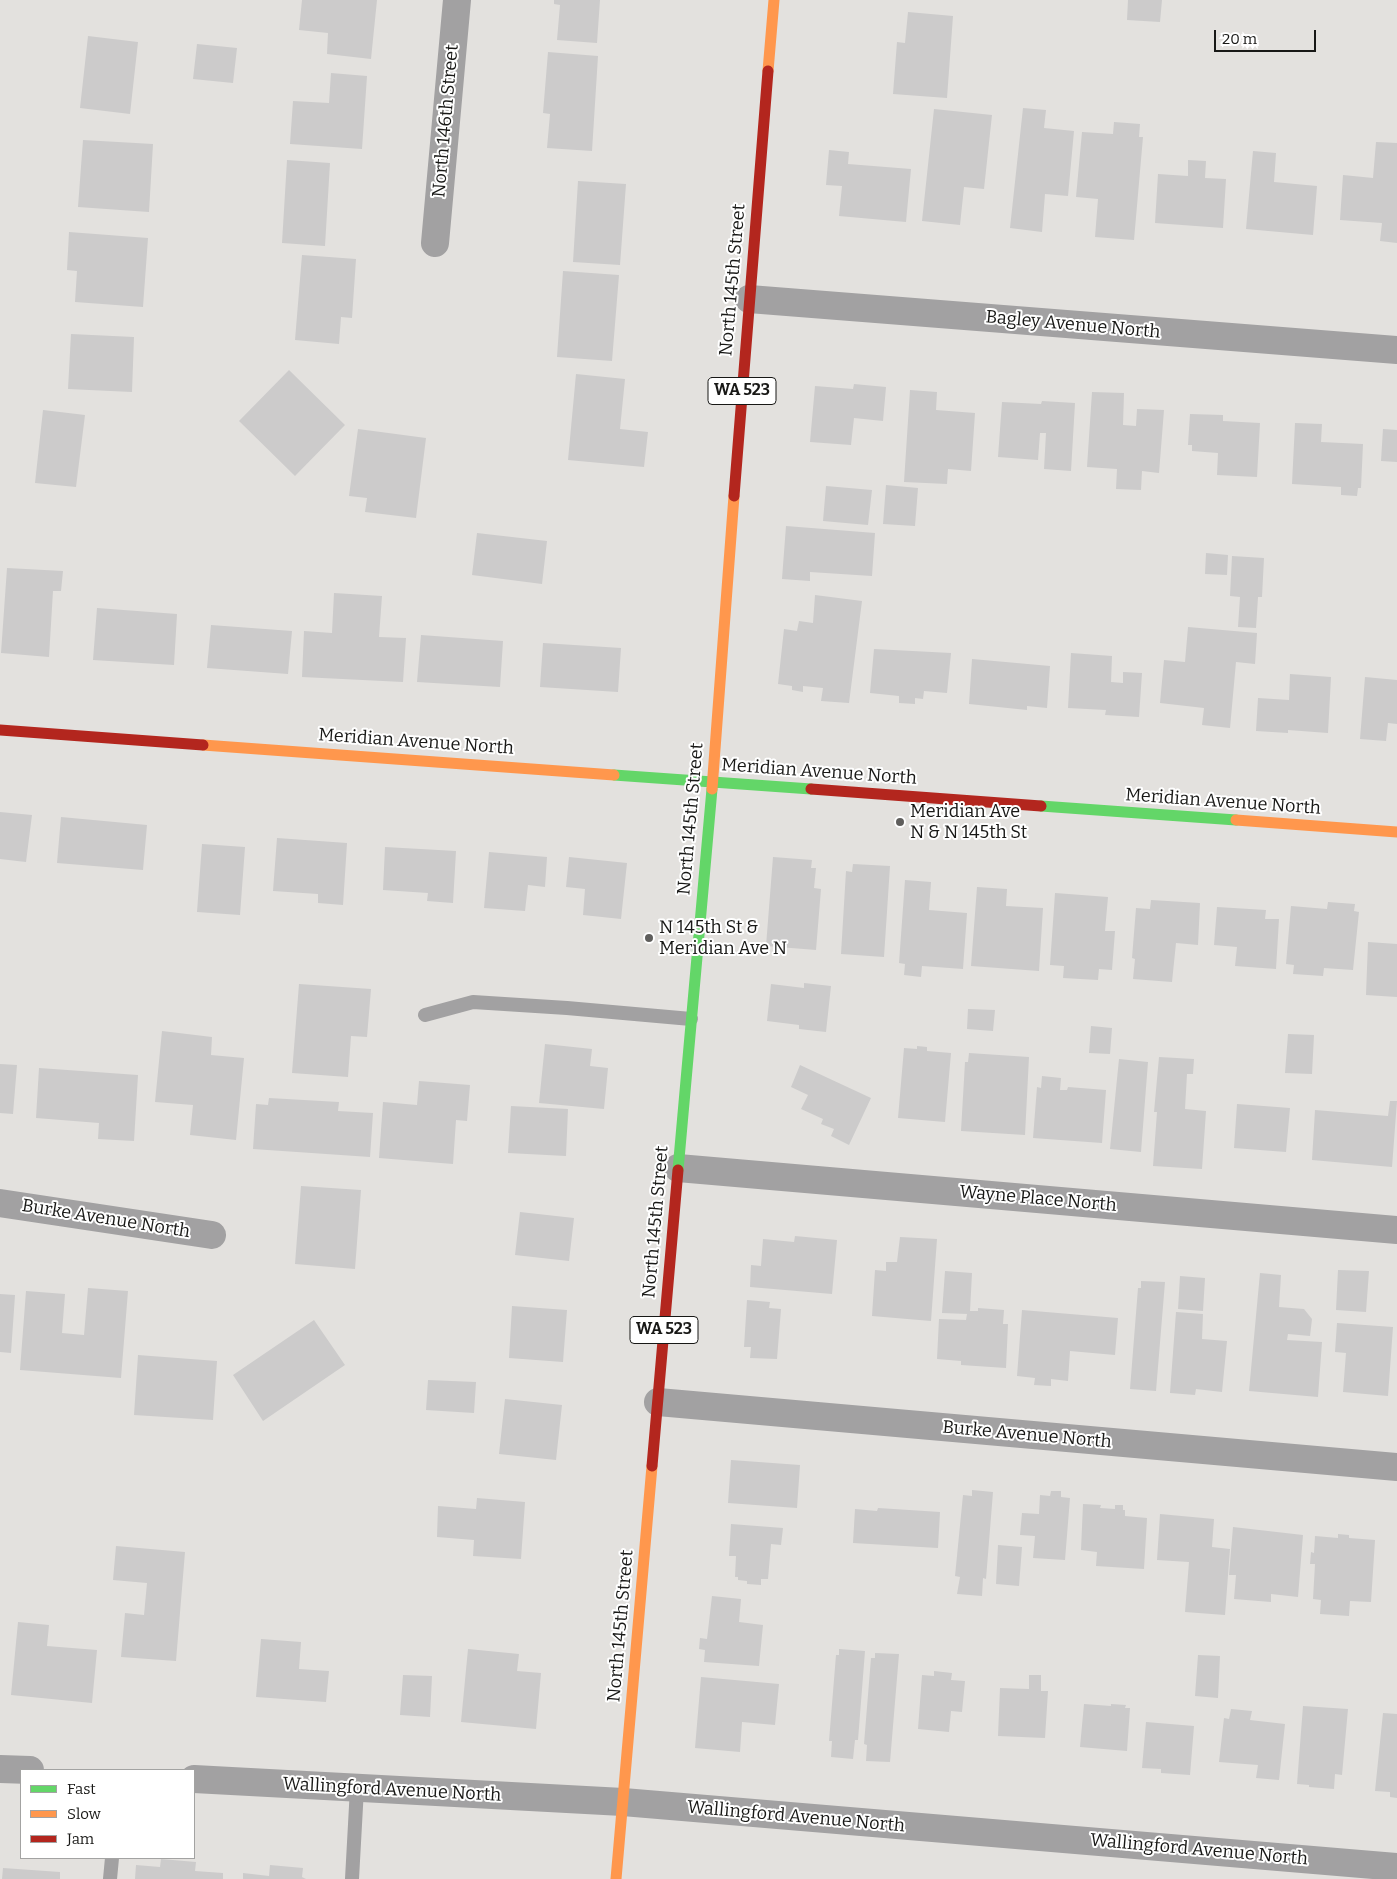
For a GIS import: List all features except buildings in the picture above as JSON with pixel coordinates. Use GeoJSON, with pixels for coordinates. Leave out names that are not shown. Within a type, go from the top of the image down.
{"type":"FeatureCollection","features":[{"type":"Feature","properties":{"kind":"main road","name":"North 145th Street"},"geometry":{"type":"LineString","coordinates":[[616,1879],[712,782],[774,0]]}},
{"type":"Feature","properties":{"kind":"main road","name":"Meridian Avenue North"},"geometry":{"type":"LineString","coordinates":[[0,730],[1397,832]]}},
{"type":"Feature","properties":{"kind":"street","name":"North 146th Street"},"geometry":{"type":"LineString","coordinates":[[435,243],[458,0]]}},
{"type":"Feature","properties":{"kind":"street","name":"Bagley Avenue North"},"geometry":{"type":"LineString","coordinates":[[749,299],[1397,350]]}},
{"type":"Feature","properties":{"kind":"street","name":"Wayne Place North"},"geometry":{"type":"LineString","coordinates":[[678,1168],[1397,1230]]}},
{"type":"Feature","properties":{"kind":"street","name":"Burke Avenue North"},"geometry":{"type":"LineString","coordinates":[[0,1203],[212,1235]]}},
{"type":"Feature","properties":{"kind":"street","name":"Burke Avenue North"},"geometry":{"type":"LineString","coordinates":[[658,1402],[1397,1467]]}},
{"type":"Feature","properties":{"kind":"street"},"geometry":{"type":"LineString","coordinates":[[0,1769],[20,1770]]}},
{"type":"Feature","properties":{"kind":"street","name":"Wallingford Avenue North"},"geometry":{"type":"LineString","coordinates":[[195,1779],[623,1802],[1397,1867]]}},
{"type":"Feature","properties":{"kind":"lane"},"geometry":{"type":"LineString","coordinates":[[425,1015],[473,1002],[692,1019]]}},
{"type":"Feature","properties":{"kind":"lane"},"geometry":{"type":"LineString","coordinates":[[352,1879],[357,1788]]}},
{"type":"Feature","properties":{"kind":"lane"},"geometry":{"type":"LineString","coordinates":[[110,1879],[112,1859]]}},
{"type":"Feature","properties":{"kind":"traffic: fast"},"geometry":{"type":"LineString","coordinates":[[614,775],[811,789]]}},
{"type":"Feature","properties":{"kind":"traffic: fast"},"geometry":{"type":"LineString","coordinates":[[678,1170],[712,789]]}},
{"type":"Feature","properties":{"kind":"traffic: fast"},"geometry":{"type":"LineString","coordinates":[[1041,806],[1236,820]]}},
{"type":"Feature","properties":{"kind":"traffic: slow"},"geometry":{"type":"LineString","coordinates":[[768,71],[774,0]]}},
{"type":"Feature","properties":{"kind":"traffic: slow"},"geometry":{"type":"LineString","coordinates":[[712,789],[734,496]]}},
{"type":"Feature","properties":{"kind":"traffic: slow"},"geometry":{"type":"LineString","coordinates":[[203,745],[614,775]]}},
{"type":"Feature","properties":{"kind":"traffic: slow"},"geometry":{"type":"LineString","coordinates":[[1236,820],[1397,832]]}},
{"type":"Feature","properties":{"kind":"traffic: slow"},"geometry":{"type":"LineString","coordinates":[[616,1879],[652,1466]]}},
{"type":"Feature","properties":{"kind":"traffic: jam"},"geometry":{"type":"LineString","coordinates":[[734,496],[768,71]]}},
{"type":"Feature","properties":{"kind":"traffic: jam"},"geometry":{"type":"LineString","coordinates":[[0,730],[203,745]]}},
{"type":"Feature","properties":{"kind":"traffic: jam"},"geometry":{"type":"LineString","coordinates":[[811,789],[1041,806]]}},
{"type":"Feature","properties":{"kind":"traffic: jam"},"geometry":{"type":"LineString","coordinates":[[652,1466],[678,1170]]}},
{"type":"Feature","properties":{"kind":"place","name":"Meridian Ave N & N 145th St"},"geometry":{"type":"Point","coordinates":[900,822]}},
{"type":"Feature","properties":{"kind":"place","name":"N 145th St & Meridian Ave N"},"geometry":{"type":"Point","coordinates":[649,938]}}]}
